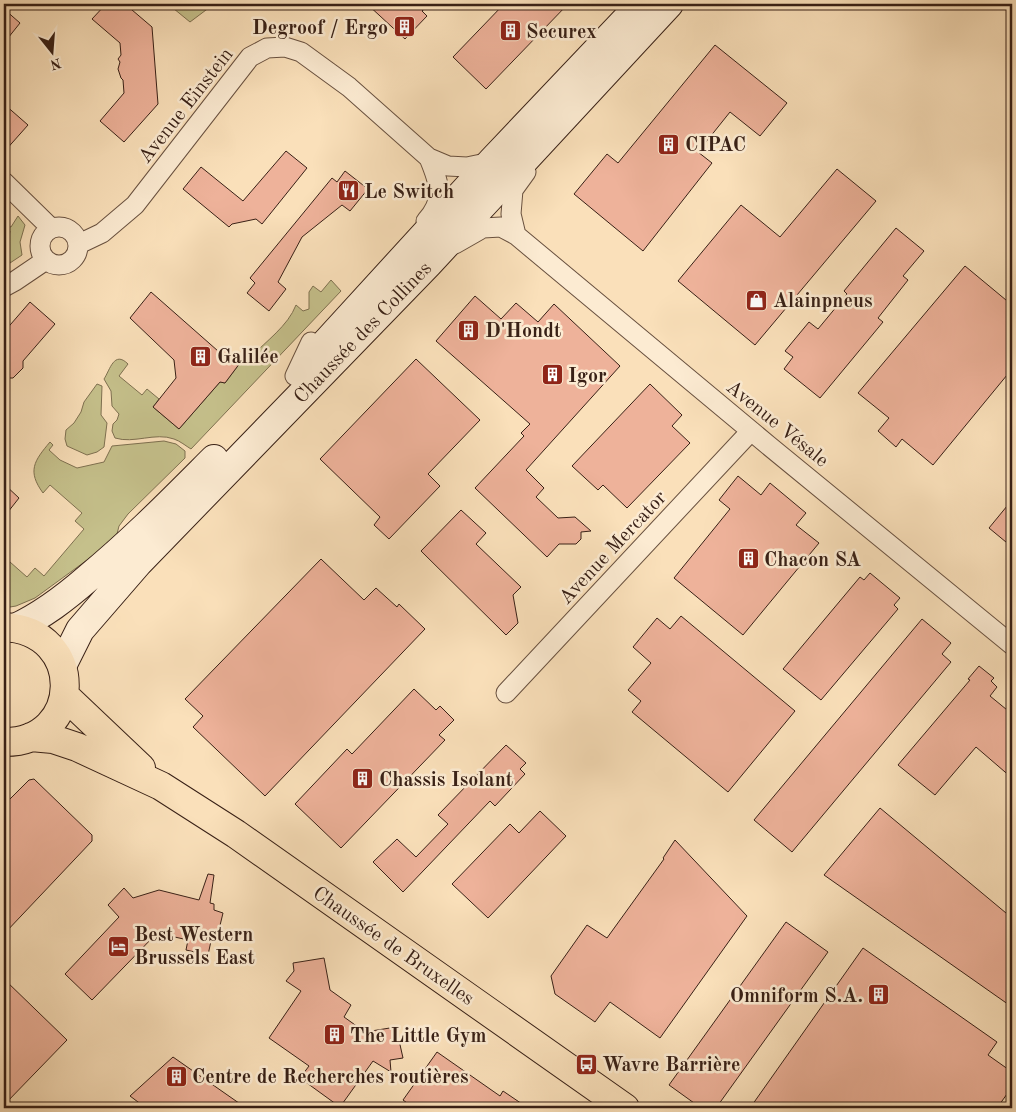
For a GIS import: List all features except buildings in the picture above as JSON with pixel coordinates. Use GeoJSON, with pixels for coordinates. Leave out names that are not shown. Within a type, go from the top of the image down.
{"type":"FeatureCollection","features":[{"type":"Feature","properties":{"kind":"main road","name":"Chaussée des Collines"},"geometry":{"type":"LineString","coordinates":[[9,627],[33,619],[59,603],[145,528],[295,376],[641,4]]}},
{"type":"Feature","properties":{"kind":"main road","name":"Chaussée des Collines"},"geometry":{"type":"LineString","coordinates":[[62,666],[80,630],[138,563],[428,264],[669,4]]}},
{"type":"Feature","properties":{"kind":"main road","name":"Chaussée de Bruxelles"},"geometry":{"type":"LineString","coordinates":[[4,742],[15,742],[31,737],[47,727],[58,712],[64,695],[65,685],[62,666],[51,647],[35,634],[9,627]]}},
{"type":"Feature","properties":{"kind":"main road","name":"Chaussée de Bruxelles"},"geometry":{"type":"LineString","coordinates":[[64,695],[161,786]]}},
{"type":"Feature","properties":{"kind":"main road","name":"Chaussée de Bruxelles"},"geometry":{"type":"LineString","coordinates":[[31,737],[53,739],[77,747],[161,786],[236,834],[625,1108]]}},
{"type":"Feature","properties":{"kind":"street"},"geometry":{"type":"LineString","coordinates":[[516,235],[511,214],[513,190],[529,168],[619,74],[641,34]]}},
{"type":"Feature","properties":{"kind":"street","name":"Avenue Einstein"},"geometry":{"type":"LineString","coordinates":[[46,260],[53,265],[64,264],[71,260],[76,254],[79,244],[102,233],[134,205],[250,57],[267,48],[285,47],[301,52],[349,87],[429,158],[448,166],[457,167],[478,166],[492,162]]}},
{"type":"Feature","properties":{"kind":"street","name":"Avenue Einstein"},"geometry":{"type":"LineString","coordinates":[[295,376],[308,345],[436,211],[438,180],[429,158]]}},
{"type":"Feature","properties":{"kind":"street"},"geometry":{"type":"LineString","coordinates":[[4,182],[51,228]]}},
{"type":"Feature","properties":{"kind":"street"},"geometry":{"type":"LineString","coordinates":[[4,287],[46,260],[40,248],[45,234],[51,228],[58,227],[72,232],[79,244]]}},
{"type":"Feature","properties":{"kind":"street","name":"Avenue Vésale"},"geometry":{"type":"LineString","coordinates":[[428,264],[456,243],[483,228],[501,227],[516,235],[1012,645]]}},
{"type":"Feature","properties":{"kind":"street","name":"Avenue Mercator"},"geometry":{"type":"LineString","coordinates":[[506,693],[751,431]]}},
{"type":"Feature","properties":{"kind":"shaded area"},"geometry":{"type":"Polygon","coordinates":[[[168,4],[214,4],[190,22],[168,4]]]}},
{"type":"Feature","properties":{"kind":"shaded area"},"geometry":{"type":"Polygon","coordinates":[[[18,216],[25,225],[20,242],[22,255],[10,263],[8,252],[4,252],[4,248],[7,248],[10,231],[4,229],[4,225],[11,227],[18,216]]]}},
{"type":"Feature","properties":{"kind":"shaded area"},"geometry":{"type":"Polygon","coordinates":[[[331,280],[341,291],[191,449],[167,437],[130,440],[115,438],[112,431],[113,424],[119,414],[112,406],[111,391],[104,379],[116,360],[123,360],[128,364],[119,376],[142,395],[147,389],[159,399],[153,407],[179,429],[220,382],[225,383],[240,363],[242,364],[249,355],[251,357],[288,320],[296,305],[303,311],[309,309],[309,292],[313,286],[321,292],[331,280]]]}},
{"type":"Feature","properties":{"kind":"shaded area"},"geometry":{"type":"Polygon","coordinates":[[[97,384],[102,386],[101,415],[107,423],[104,447],[97,452],[87,455],[67,446],[65,439],[66,430],[74,423],[81,412],[84,402],[97,384]]]}},
{"type":"Feature","properties":{"kind":"shaded area"},"geometry":{"type":"Polygon","coordinates":[[[164,441],[176,444],[185,451],[185,458],[128,514],[119,526],[117,534],[98,552],[35,598],[16,606],[4,608],[4,569],[10,562],[27,577],[35,568],[44,576],[84,529],[75,521],[82,513],[50,485],[43,493],[35,478],[34,466],[50,442],[53,445],[49,450],[60,460],[77,468],[104,462],[112,446],[164,441]]]}},
{"type":"Feature","properties":{"kind":"place","name":"Degroof / Ergo"},"geometry":{"type":"Point","coordinates":[404,27]}},
{"type":"Feature","properties":{"kind":"place","name":"Securex"},"geometry":{"type":"Point","coordinates":[510,31]}},
{"type":"Feature","properties":{"kind":"place","name":"CIPAC"},"geometry":{"type":"Point","coordinates":[669,144]}},
{"type":"Feature","properties":{"kind":"place","name":"Le Switch"},"geometry":{"type":"Point","coordinates":[348,191]}},
{"type":"Feature","properties":{"kind":"place","name":"Alainpneus"},"geometry":{"type":"Point","coordinates":[757,300]}},
{"type":"Feature","properties":{"kind":"place","name":"D'Hondt"},"geometry":{"type":"Point","coordinates":[469,330]}},
{"type":"Feature","properties":{"kind":"place","name":"Galilée"},"geometry":{"type":"Point","coordinates":[201,356]}},
{"type":"Feature","properties":{"kind":"place","name":"Igor"},"geometry":{"type":"Point","coordinates":[552,375]}},
{"type":"Feature","properties":{"kind":"place","name":"Chacon SA"},"geometry":{"type":"Point","coordinates":[748,559]}},
{"type":"Feature","properties":{"kind":"place","name":"Chassis Isolant"},"geometry":{"type":"Point","coordinates":[363,779]}},
{"type":"Feature","properties":{"kind":"place","name":"Best Western Brussels East"},"geometry":{"type":"Point","coordinates":[118,946]}},
{"type":"Feature","properties":{"kind":"place","name":"Omniform S.A."},"geometry":{"type":"Point","coordinates":[879,995]}},
{"type":"Feature","properties":{"kind":"place","name":"The Little Gym"},"geometry":{"type":"Point","coordinates":[334,1035]}},
{"type":"Feature","properties":{"kind":"place","name":"Wavre Barrière"},"geometry":{"type":"Point","coordinates":[586,1064]}},
{"type":"Feature","properties":{"kind":"place","name":"Centre de Recherches routières"},"geometry":{"type":"Point","coordinates":[176,1076]}}]}
